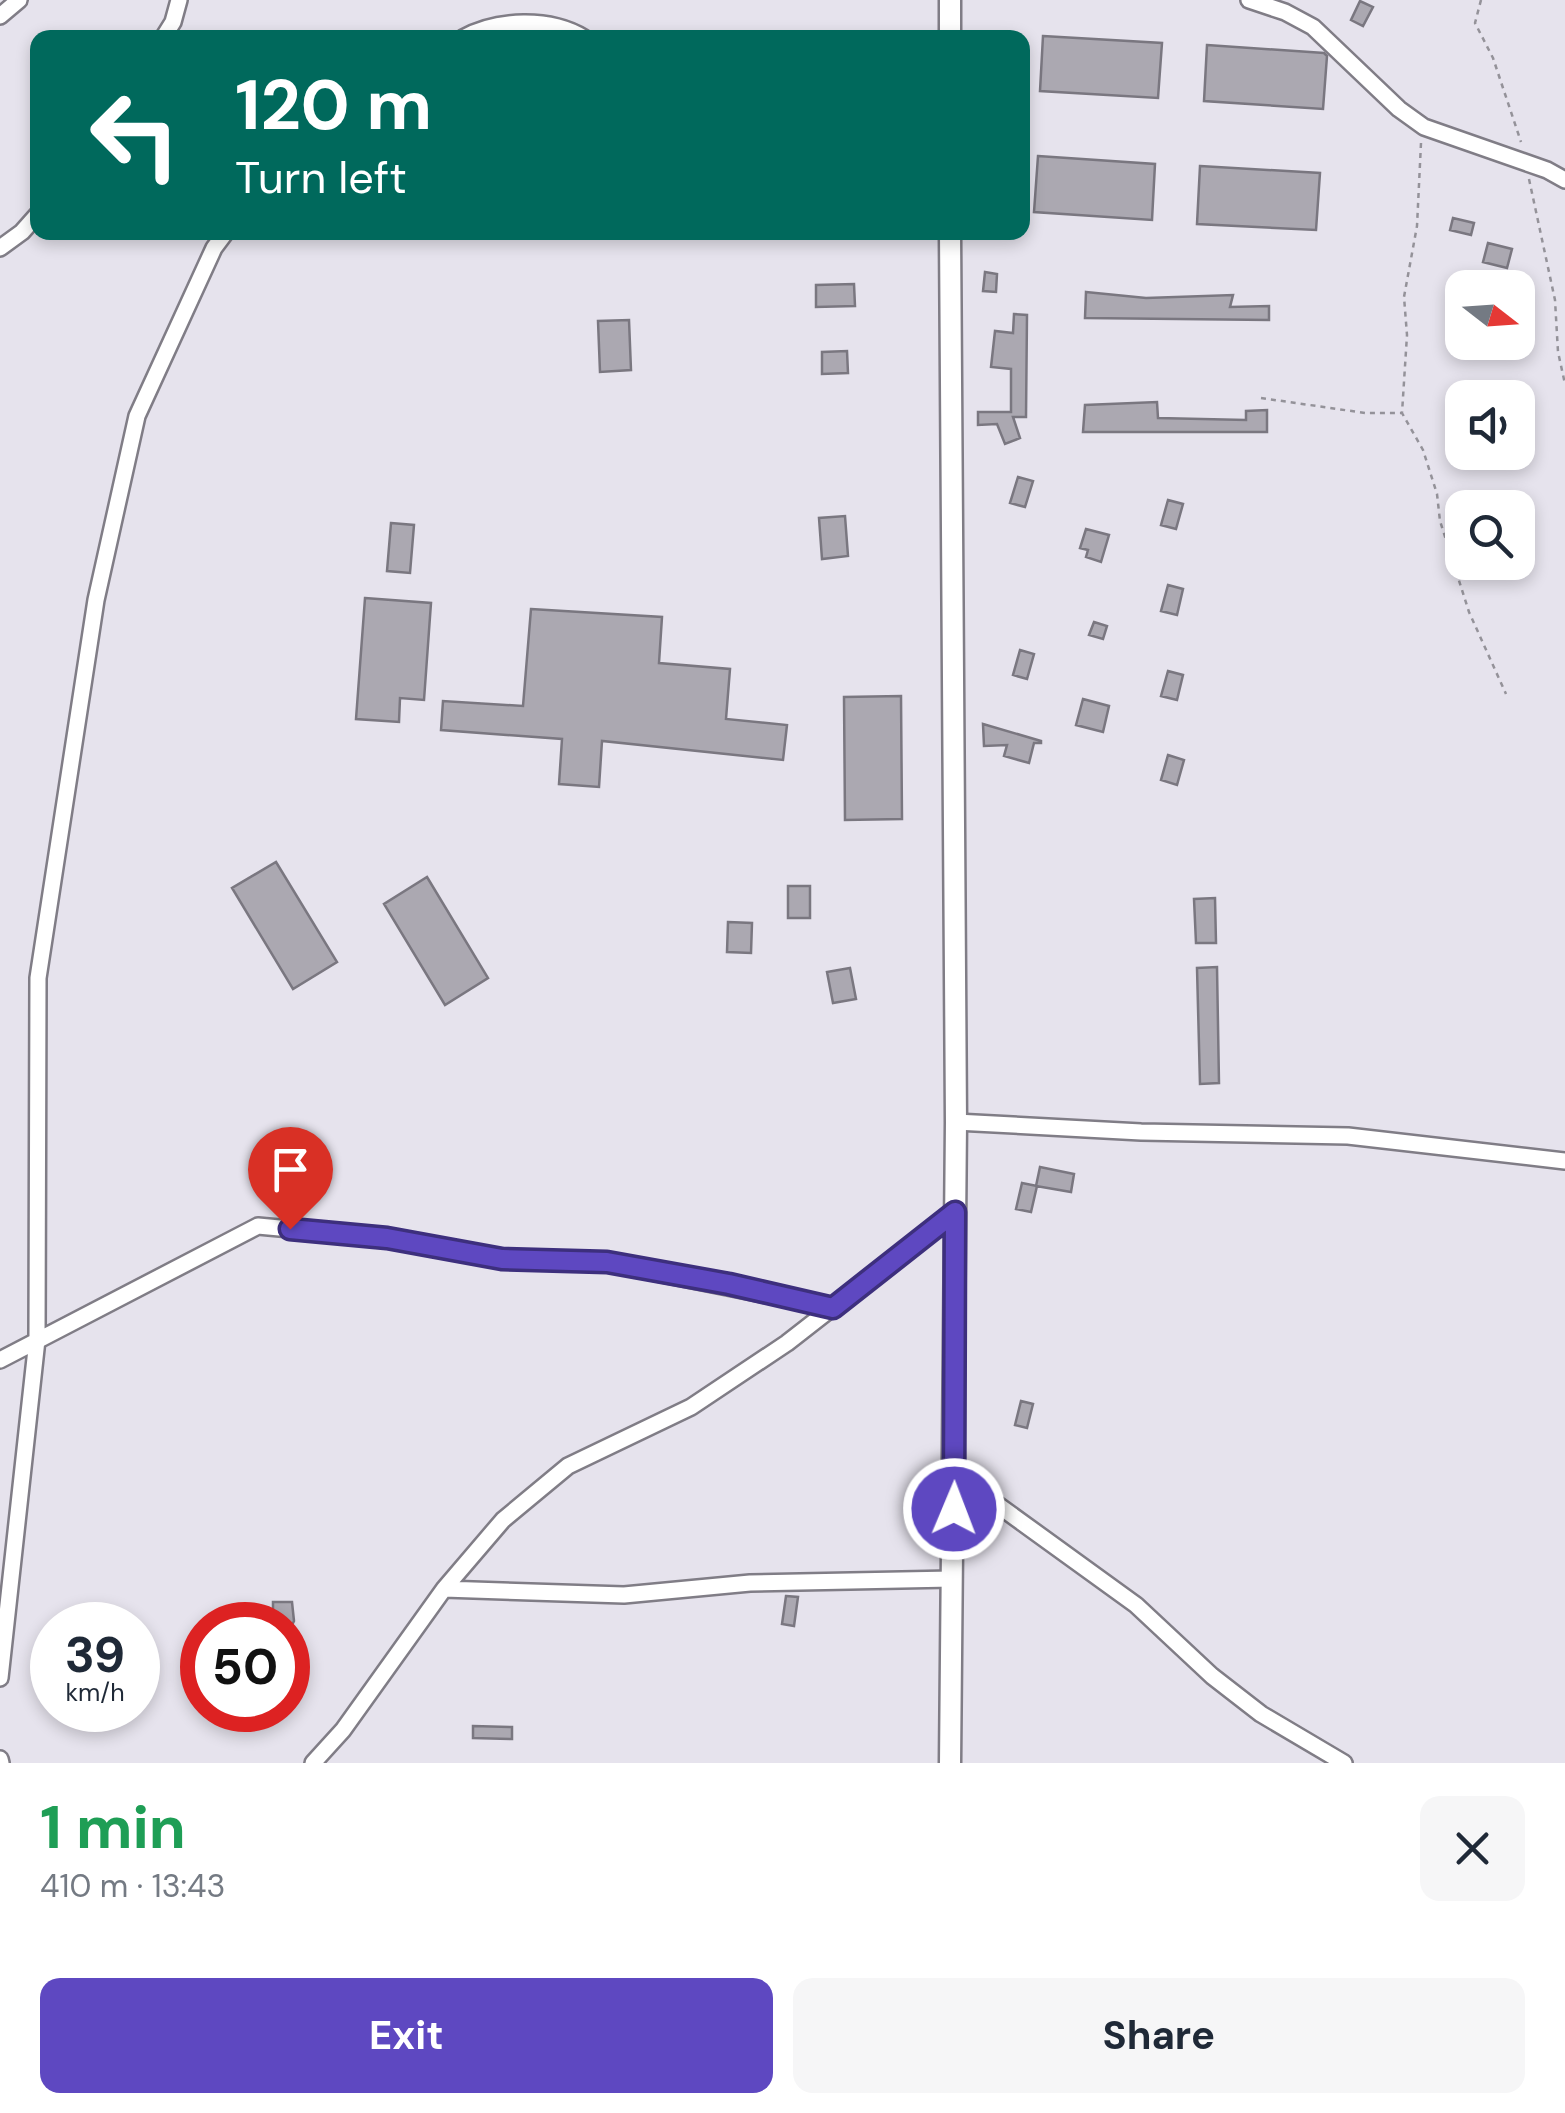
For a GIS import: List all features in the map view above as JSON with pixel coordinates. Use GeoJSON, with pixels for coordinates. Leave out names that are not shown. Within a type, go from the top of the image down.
{"type":"FeatureCollection","features":[{"type":"Feature","properties":{"kind":"main road"},"geometry":{"type":"LineString","coordinates":[[950,0],[950,30]]}},
{"type":"Feature","properties":{"kind":"main road"},"geometry":{"type":"LineString","coordinates":[[950,240],[956,1122],[950,1763]]}},
{"type":"Feature","properties":{"kind":"street"},"geometry":{"type":"LineString","coordinates":[[0,16],[19,0]]}},
{"type":"Feature","properties":{"kind":"street"},"geometry":{"type":"LineString","coordinates":[[168,30],[179,0]]}},
{"type":"Feature","properties":{"kind":"street"},"geometry":{"type":"LineString","coordinates":[[1248,0],[1285,12],[1313,27],[1399,109],[1424,127],[1565,180]]}},
{"type":"Feature","properties":{"kind":"street"},"geometry":{"type":"LineString","coordinates":[[477,30],[526,23],[568,30]]}},
{"type":"Feature","properties":{"kind":"street"},"geometry":{"type":"LineString","coordinates":[[0,248],[30,223]]}},
{"type":"Feature","properties":{"kind":"street"},"geometry":{"type":"LineString","coordinates":[[0,1678],[36,1340],[38,978],[96,600],[137,416],[220,240]]}},
{"type":"Feature","properties":{"kind":"street"},"geometry":{"type":"LineString","coordinates":[[956,1122],[1140,1132],[1348,1136],[1565,1161]]}},
{"type":"Feature","properties":{"kind":"street"},"geometry":{"type":"LineString","coordinates":[[313,1763],[343,1730],[444,1588],[503,1520],[568,1466],[690,1408],[787,1343],[955,1212]]}},
{"type":"Feature","properties":{"kind":"street"},"geometry":{"type":"LineString","coordinates":[[0,1360],[258,1226],[387,1238],[502,1259],[607,1262],[833,1308]]}},
{"type":"Feature","properties":{"kind":"street"},"geometry":{"type":"LineString","coordinates":[[955,1474],[1136,1605],[1212,1676],[1261,1714],[1344,1763]]}},
{"type":"Feature","properties":{"kind":"street"},"geometry":{"type":"LineString","coordinates":[[444,1588],[624,1595],[750,1582],[952,1579]]}},
{"type":"Feature","properties":{"kind":"path"},"geometry":{"type":"LineString","coordinates":[[1481,0],[1475,23],[1493,58],[1527,163],[1555,300],[1558,352],[1565,384]]}},
{"type":"Feature","properties":{"kind":"path"},"geometry":{"type":"LineString","coordinates":[[1424,127],[1419,158],[1418,226],[1404,298],[1408,335],[1402,414],[1423,450],[1437,494],[1440,521],[1469,612],[1506,694]]}},
{"type":"Feature","properties":{"kind":"path"},"geometry":{"type":"LineString","coordinates":[[1261,398],[1365,413],[1402,414]]}},
{"type":"Feature","properties":{"kind":"building"},"geometry":{"type":"Polygon","coordinates":[[[1360,1],[1373,7],[1363,26],[1351,20],[1360,1]]]}},
{"type":"Feature","properties":{"kind":"building"},"geometry":{"type":"Polygon","coordinates":[[[1043,36],[1162,43],[1158,98],[1040,91],[1043,36]]]}},
{"type":"Feature","properties":{"kind":"building"},"geometry":{"type":"Polygon","coordinates":[[[1207,45],[1324,53],[1327,56],[1323,109],[1204,101],[1207,45]]]}},
{"type":"Feature","properties":{"kind":"building"},"geometry":{"type":"Polygon","coordinates":[[[1038,156],[1155,164],[1152,220],[1034,212],[1038,156]]]}},
{"type":"Feature","properties":{"kind":"building"},"geometry":{"type":"Polygon","coordinates":[[[1200,166],[1320,173],[1316,230],[1197,224],[1200,166]]]}},
{"type":"Feature","properties":{"kind":"building"},"geometry":{"type":"Polygon","coordinates":[[[1453,218],[1474,223],[1471,235],[1450,230],[1453,218]]]}},
{"type":"Feature","properties":{"kind":"building"},"geometry":{"type":"Polygon","coordinates":[[[1488,243],[1512,249],[1507,268],[1483,262],[1488,243]]]}},
{"type":"Feature","properties":{"kind":"building"},"geometry":{"type":"Polygon","coordinates":[[[985,272],[997,274],[996,292],[983,291],[985,272]]]}},
{"type":"Feature","properties":{"kind":"building"},"geometry":{"type":"Polygon","coordinates":[[[854,284],[855,306],[816,307],[816,285],[854,284]]]}},
{"type":"Feature","properties":{"kind":"building"},"geometry":{"type":"Polygon","coordinates":[[[1086,292],[1146,298],[1233,295],[1230,307],[1269,306],[1269,320],[1085,318],[1086,292]]]}},
{"type":"Feature","properties":{"kind":"building"},"geometry":{"type":"Polygon","coordinates":[[[1014,314],[1027,315],[1026,417],[1013,417],[1020,438],[1005,444],[997,424],[978,425],[978,412],[1011,412],[1011,369],[991,367],[995,331],[1013,333],[1014,314]]]}},
{"type":"Feature","properties":{"kind":"building"},"geometry":{"type":"Polygon","coordinates":[[[629,320],[631,370],[600,372],[598,321],[629,320]]]}},
{"type":"Feature","properties":{"kind":"building"},"geometry":{"type":"Polygon","coordinates":[[[847,351],[848,373],[822,374],[822,352],[847,351]]]}},
{"type":"Feature","properties":{"kind":"building"},"geometry":{"type":"Polygon","coordinates":[[[1157,402],[1158,418],[1246,420],[1246,411],[1267,410],[1267,432],[1083,432],[1085,405],[1157,402]]]}},
{"type":"Feature","properties":{"kind":"building"},"geometry":{"type":"Polygon","coordinates":[[[1018,477],[1033,481],[1025,507],[1010,503],[1018,477]]]}},
{"type":"Feature","properties":{"kind":"building"},"geometry":{"type":"Polygon","coordinates":[[[1168,500],[1183,504],[1176,529],[1161,525],[1168,500]]]}},
{"type":"Feature","properties":{"kind":"building"},"geometry":{"type":"Polygon","coordinates":[[[845,516],[848,556],[822,559],[819,518],[845,516]]]}},
{"type":"Feature","properties":{"kind":"building"},"geometry":{"type":"Polygon","coordinates":[[[391,523],[414,525],[410,573],[387,571],[391,523]]]}},
{"type":"Feature","properties":{"kind":"building"},"geometry":{"type":"Polygon","coordinates":[[[1086,529],[1109,535],[1101,562],[1086,557],[1088,550],[1080,548],[1086,529]]]}},
{"type":"Feature","properties":{"kind":"building"},"geometry":{"type":"Polygon","coordinates":[[[1168,585],[1183,589],[1177,615],[1161,611],[1168,585]]]}},
{"type":"Feature","properties":{"kind":"building"},"geometry":{"type":"Polygon","coordinates":[[[365,598],[431,603],[424,700],[400,698],[399,722],[356,719],[365,598]]]}},
{"type":"Feature","properties":{"kind":"building"},"geometry":{"type":"Polygon","coordinates":[[[531,609],[662,617],[659,663],[730,669],[726,719],[787,725],[783,760],[602,741],[599,787],[559,784],[562,739],[441,730],[443,701],[523,706],[531,609]]]}},
{"type":"Feature","properties":{"kind":"building"},"geometry":{"type":"Polygon","coordinates":[[[1094,622],[1107,626],[1103,639],[1089,635],[1094,622]]]}},
{"type":"Feature","properties":{"kind":"building"},"geometry":{"type":"Polygon","coordinates":[[[1020,650],[1034,654],[1027,679],[1013,675],[1020,650]]]}},
{"type":"Feature","properties":{"kind":"building"},"geometry":{"type":"Polygon","coordinates":[[[1168,671],[1183,675],[1177,700],[1161,696],[1168,671]]]}},
{"type":"Feature","properties":{"kind":"building"},"geometry":{"type":"Polygon","coordinates":[[[901,696],[902,819],[845,820],[844,697],[901,696]]]}},
{"type":"Feature","properties":{"kind":"building"},"geometry":{"type":"Polygon","coordinates":[[[1083,699],[1109,706],[1103,732],[1076,725],[1083,699]]]}},
{"type":"Feature","properties":{"kind":"building"},"geometry":{"type":"Polygon","coordinates":[[[983,724],[1041,743],[1034,743],[1029,763],[1004,756],[1007,745],[984,746],[983,724]]]}},
{"type":"Feature","properties":{"kind":"building"},"geometry":{"type":"Polygon","coordinates":[[[1168,755],[1184,760],[1177,785],[1161,780],[1168,755]]]}},
{"type":"Feature","properties":{"kind":"building"},"geometry":{"type":"Polygon","coordinates":[[[276,862],[337,962],[293,989],[232,888],[276,862]]]}},
{"type":"Feature","properties":{"kind":"building"},"geometry":{"type":"Polygon","coordinates":[[[427,877],[488,978],[445,1005],[384,904],[427,877]]]}},
{"type":"Feature","properties":{"kind":"building"},"geometry":{"type":"Polygon","coordinates":[[[788,886],[810,886],[810,918],[788,918],[788,886]]]}},
{"type":"Feature","properties":{"kind":"building"},"geometry":{"type":"Polygon","coordinates":[[[1215,898],[1216,943],[1196,943],[1194,899],[1215,898]]]}},
{"type":"Feature","properties":{"kind":"building"},"geometry":{"type":"Polygon","coordinates":[[[728,922],[752,923],[751,953],[727,952],[728,922]]]}},
{"type":"Feature","properties":{"kind":"building"},"geometry":{"type":"Polygon","coordinates":[[[1217,967],[1219,1083],[1200,1084],[1197,968],[1217,967]]]}},
{"type":"Feature","properties":{"kind":"building"},"geometry":{"type":"Polygon","coordinates":[[[850,968],[856,999],[833,1003],[827,972],[850,968]]]}},
{"type":"Feature","properties":{"kind":"building"},"geometry":{"type":"Polygon","coordinates":[[[1040,1167],[1074,1174],[1071,1192],[1036,1186],[1040,1167]]]}},
{"type":"Feature","properties":{"kind":"building"},"geometry":{"type":"Polygon","coordinates":[[[1022,1183],[1037,1186],[1031,1212],[1016,1209],[1022,1183]]]}},
{"type":"Feature","properties":{"kind":"building"},"geometry":{"type":"Polygon","coordinates":[[[1021,1401],[1033,1404],[1027,1428],[1015,1425],[1021,1401]]]}},
{"type":"Feature","properties":{"kind":"building"},"geometry":{"type":"Polygon","coordinates":[[[786,1596],[798,1597],[794,1626],[782,1624],[786,1596]]]}},
{"type":"Feature","properties":{"kind":"building"},"geometry":{"type":"Polygon","coordinates":[[[473,1726],[512,1727],[512,1739],[473,1738],[473,1726]]]}},
{"type":"Feature","properties":{"kind":"route"},"geometry":{"type":"LineString","coordinates":[[290,1229],[387,1238],[502,1259],[607,1262],[833,1308],[955,1212],[954,1509]]}}]}
